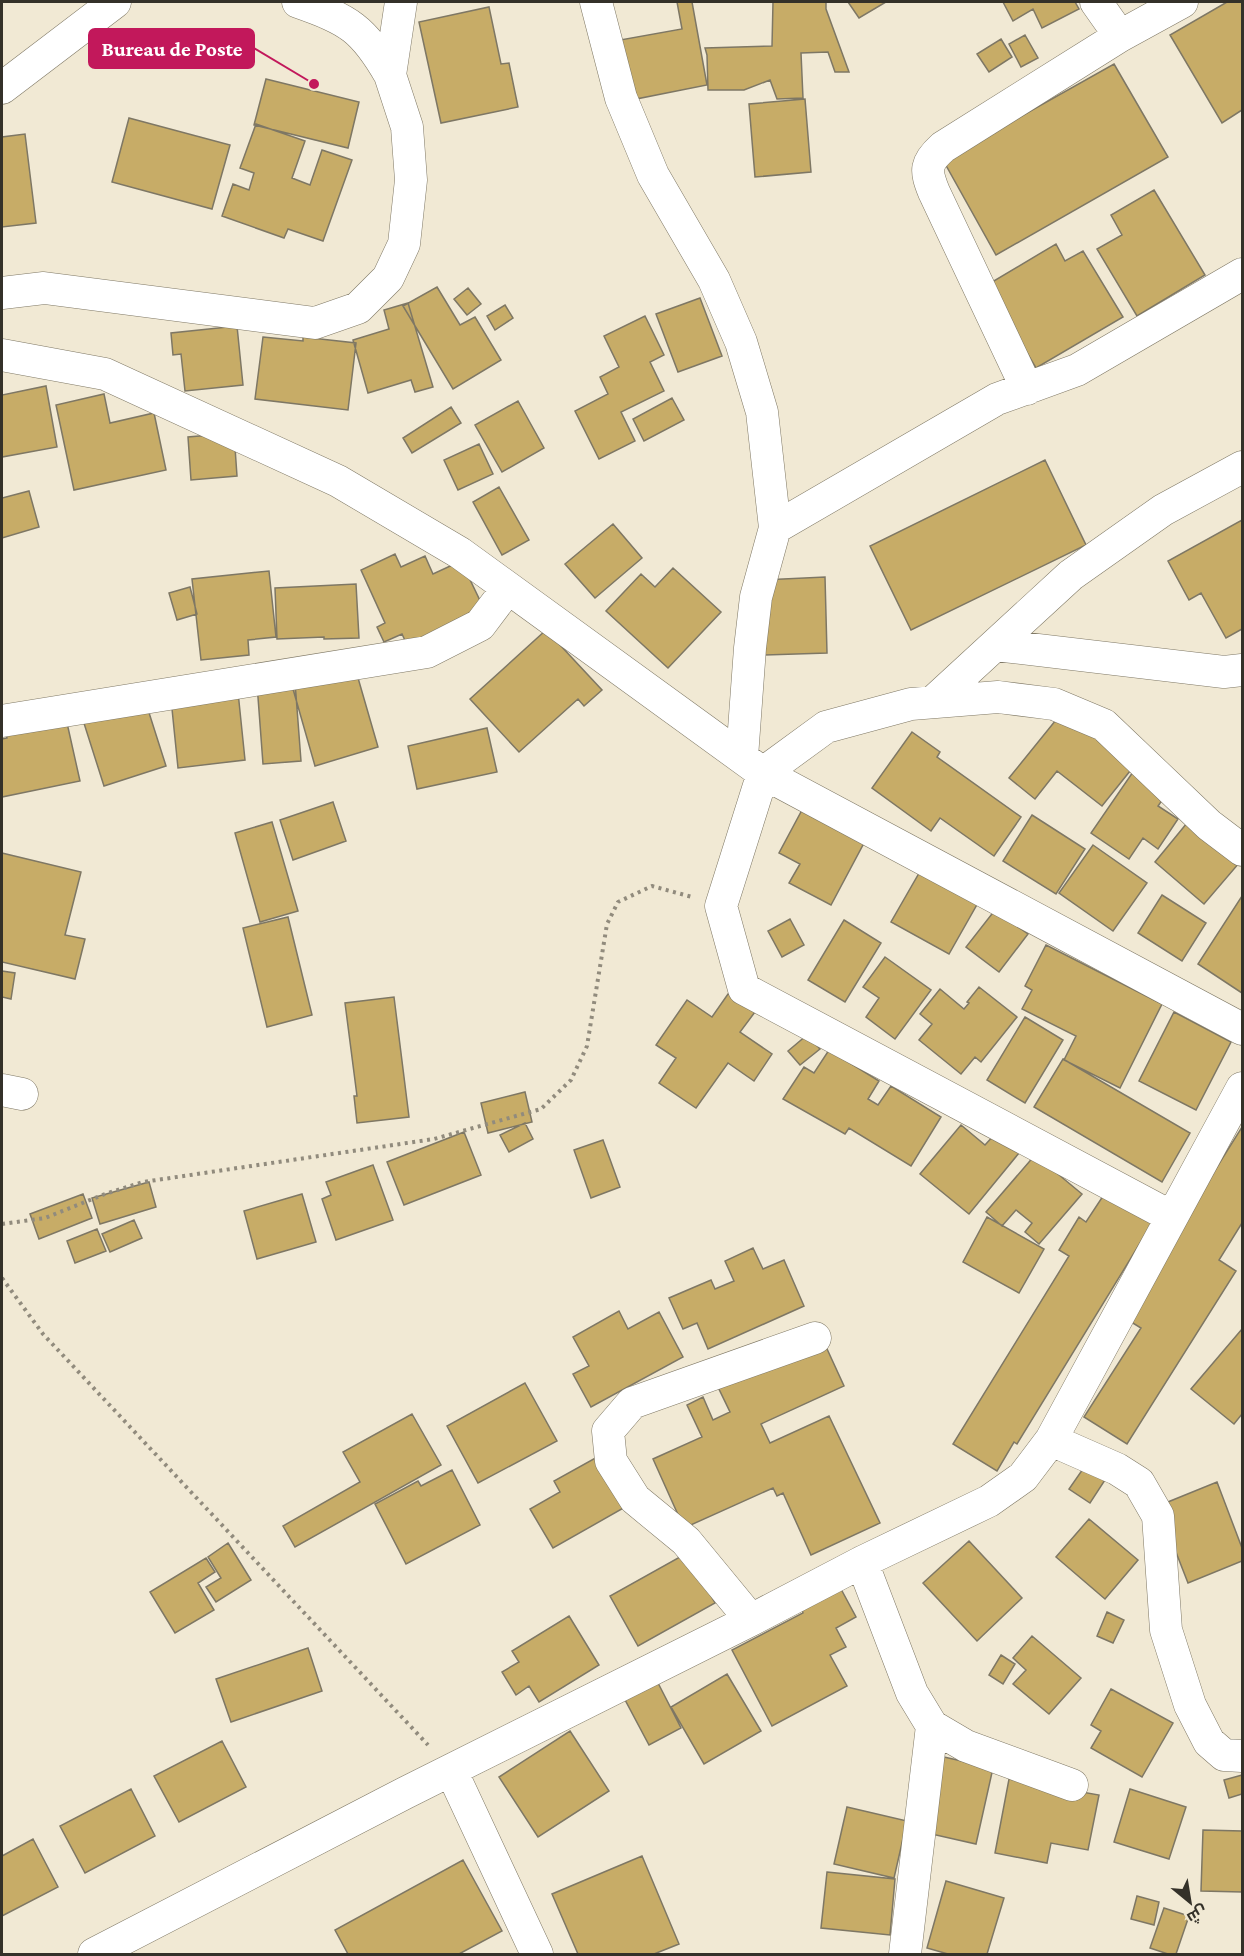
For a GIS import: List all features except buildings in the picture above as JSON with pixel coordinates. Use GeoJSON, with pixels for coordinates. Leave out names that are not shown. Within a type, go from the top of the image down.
{"type":"FeatureCollection","features":[{"type":"Feature","properties":{"kind":"street"},"geometry":{"type":"LineString","coordinates":[[2,88],[115,2]]}},
{"type":"Feature","properties":{"kind":"street"},"geometry":{"type":"LineString","coordinates":[[2,292],[44,288],[315,323],[358,308],[388,278],[404,244],[411,180],[407,127],[390,75],[374,48],[358,31],[336,15],[298,2]]}},
{"type":"Feature","properties":{"kind":"street"},"geometry":{"type":"LineString","coordinates":[[390,75],[401,2]]}},
{"type":"Feature","properties":{"kind":"street"},"geometry":{"type":"LineString","coordinates":[[597,2],[621,98],[652,175],[714,280],[741,342],[762,412],[775,528],[756,597],[750,648],[752,765],[721,906],[744,990],[1172,1217]]}},
{"type":"Feature","properties":{"kind":"street"},"geometry":{"type":"LineString","coordinates":[[1096,2],[1120,36]]}},
{"type":"Feature","properties":{"kind":"street"},"geometry":{"type":"LineString","coordinates":[[1027,388],[927,173],[932,157],[943,147],[1120,36],[1182,2]]}},
{"type":"Feature","properties":{"kind":"street"},"geometry":{"type":"LineString","coordinates":[[775,528],[997,399],[1077,370],[1242,274]]}},
{"type":"Feature","properties":{"kind":"street"},"geometry":{"type":"LineString","coordinates":[[2,355],[105,374],[339,481],[460,553],[752,765],[1242,1029]]}},
{"type":"Feature","properties":{"kind":"street"},"geometry":{"type":"LineString","coordinates":[[933,702],[1071,575],[1163,510],[1242,466]]}},
{"type":"Feature","properties":{"kind":"street"},"geometry":{"type":"LineString","coordinates":[[2,721],[427,652],[480,625],[508,588]]}},
{"type":"Feature","properties":{"kind":"street"},"geometry":{"type":"LineString","coordinates":[[995,645],[1224,672],[1242,670]]}},
{"type":"Feature","properties":{"kind":"street"},"geometry":{"type":"LineString","coordinates":[[752,765],[826,727],[911,704],[998,697],[1054,704],[1104,725],[1209,825],[1242,850]]}},
{"type":"Feature","properties":{"kind":"street"},"geometry":{"type":"LineString","coordinates":[[94,1954],[451,1770],[862,1562],[989,1501],[1023,1477],[1051,1440],[1242,1088]]}},
{"type":"Feature","properties":{"kind":"street"},"geometry":{"type":"LineString","coordinates":[[751,1620],[686,1541],[635,1499],[611,1461],[608,1431],[632,1403],[815,1338]]}},
{"type":"Feature","properties":{"kind":"street"},"geometry":{"type":"LineString","coordinates":[[1051,1440],[1117,1469],[1139,1483],[1158,1516],[1166,1630],[1190,1705],[1209,1742],[1224,1755],[1242,1756]]}},
{"type":"Feature","properties":{"kind":"street"},"geometry":{"type":"LineString","coordinates":[[862,1562],[912,1693],[932,1726],[966,1746],[1072,1785]]}},
{"type":"Feature","properties":{"kind":"street"},"geometry":{"type":"LineString","coordinates":[[905,1954],[932,1726]]}},
{"type":"Feature","properties":{"kind":"street"},"geometry":{"type":"LineString","coordinates":[[451,1770],[537,1954]]}},
{"type":"Feature","properties":{"kind":"path"},"geometry":{"type":"LineString","coordinates":[[2,1224],[45,1218],[105,1194],[143,1182],[434,1139],[541,1109],[571,1080],[587,1046],[607,924],[618,902],[652,886],[721,906]]}},
{"type":"Feature","properties":{"kind":"path"},"geometry":{"type":"LineString","coordinates":[[2,1278],[43,1334],[451,1770]]}},
{"type":"Feature","properties":{"kind":"place","name":"Bureau de Poste"},"geometry":{"type":"Point","coordinates":[314,84]}}]}
